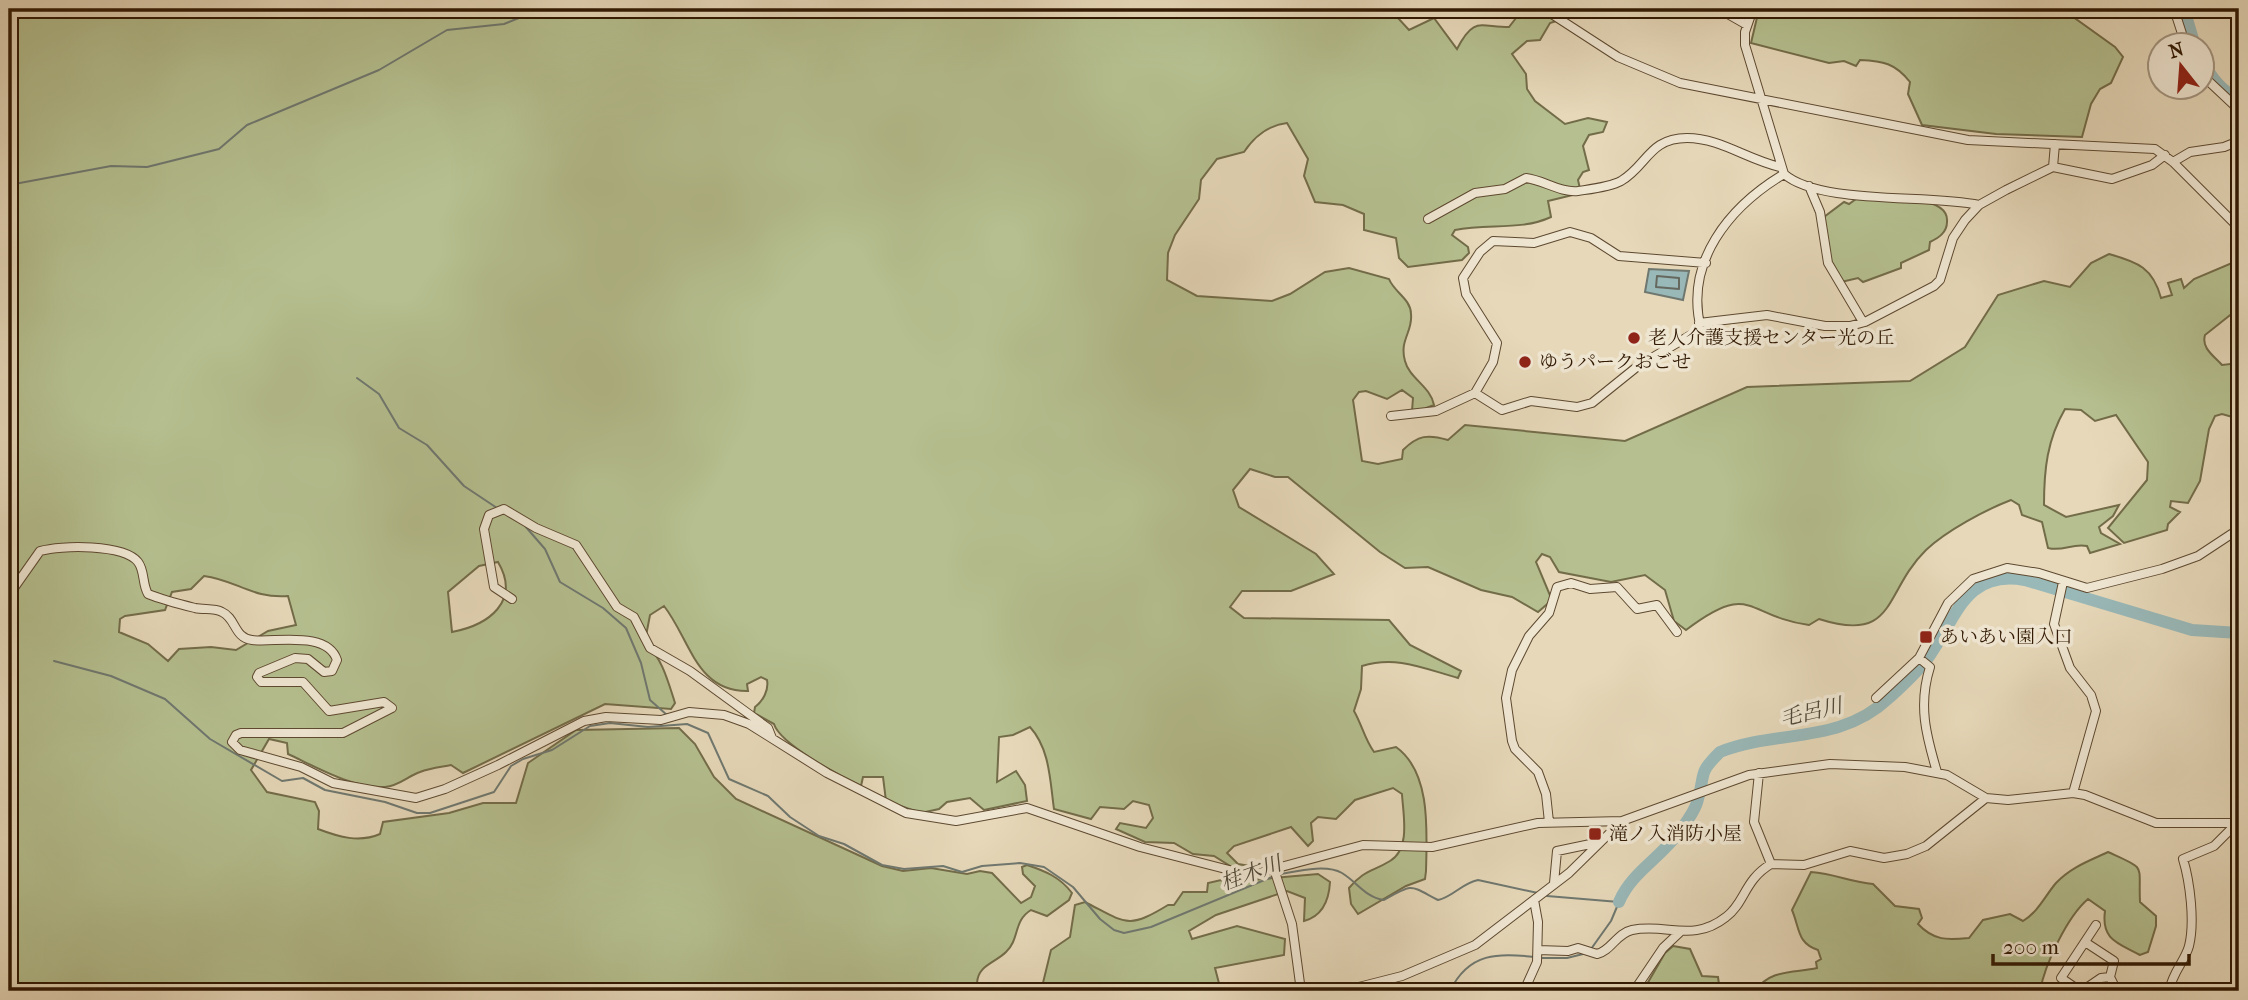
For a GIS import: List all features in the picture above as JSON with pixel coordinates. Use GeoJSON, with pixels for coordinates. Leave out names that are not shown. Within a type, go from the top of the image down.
{"type":"FeatureCollection","features":[{"type":"Feature","properties":{"kind":"street"},"geometry":{"type":"LineString","coordinates":[[1544,9],[1640,69],[1679,83],[1903,129],[1968,139],[2138,146],[2169,159],[2238,224]]}},
{"type":"Feature","properties":{"kind":"street"},"geometry":{"type":"LineString","coordinates":[[1719,9],[1747,25]]}},
{"type":"Feature","properties":{"kind":"street"},"geometry":{"type":"LineString","coordinates":[[1753,9],[1747,25],[1748,58],[1782,170],[1792,181],[1853,194],[1956,200],[1979,205]]}},
{"type":"Feature","properties":{"kind":"street"},"geometry":{"type":"LineString","coordinates":[[2174,9],[2181,32]]}},
{"type":"Feature","properties":{"kind":"street"},"geometry":{"type":"LineString","coordinates":[[2216,88],[2235,106],[2239,130]]}},
{"type":"Feature","properties":{"kind":"street"},"geometry":{"type":"LineString","coordinates":[[1428,219],[1475,193],[1505,189],[1526,178],[1576,192],[1622,181],[1656,147],[1674,139],[1689,138],[1710,143],[1782,170]]}},
{"type":"Feature","properties":{"kind":"street"},"geometry":{"type":"LineString","coordinates":[[1699,323],[1767,315],[1833,327],[1863,322],[1934,286],[1940,280],[1953,238],[1979,205],[2053,167],[2112,178],[2190,152],[2224,147],[2239,141]]}},
{"type":"Feature","properties":{"kind":"street"},"geometry":{"type":"LineString","coordinates":[[2053,167],[2055,144]]}},
{"type":"Feature","properties":{"kind":"street"},"geometry":{"type":"LineString","coordinates":[[1475,393],[1502,410],[1531,401],[1577,407],[1592,403],[1639,366],[1696,333],[1701,329],[1696,289],[1716,236],[1731,216],[1782,170]]}},
{"type":"Feature","properties":{"kind":"street"},"geometry":{"type":"LineString","coordinates":[[1809,186],[1820,212],[1828,263],[1863,322]]}},
{"type":"Feature","properties":{"kind":"street"},"geometry":{"type":"LineString","coordinates":[[1391,416],[1436,411],[1475,393],[1493,362],[1497,344],[1466,294],[1463,278],[1486,245],[1503,240],[1534,243],[1570,232],[1591,237],[1619,256],[1706,262]]}},
{"type":"Feature","properties":{"kind":"street"},"geometry":{"type":"LineString","coordinates":[[512,598],[499,593],[494,587],[484,529],[489,515],[504,509],[536,528],[576,545],[617,607],[634,617],[650,648],[690,671],[768,728],[772,738]]}},
{"type":"Feature","properties":{"kind":"street"},"geometry":{"type":"LineString","coordinates":[[1876,698],[1919,658],[1948,603],[1973,579],[2007,568],[2039,573],[2063,584],[2087,588],[2162,569],[2199,556],[2239,529]]}},
{"type":"Feature","properties":{"kind":"street"},"geometry":{"type":"LineString","coordinates":[[9,595],[40,551],[71,545],[95,547],[135,559],[141,567],[148,594],[197,608],[220,611],[226,614],[240,636],[252,640],[294,638],[329,649],[337,660],[332,671],[324,672],[308,659],[295,658],[259,673],[257,677],[261,681],[303,682],[326,710],[334,713],[384,702],[392,708],[343,733],[241,733],[236,735],[232,742],[240,750],[301,768],[333,783],[402,797],[416,798],[445,789],[522,754],[560,731],[598,717],[646,720],[689,712],[724,715],[749,724],[827,773],[906,813],[956,821],[1027,808],[1140,847],[1241,873],[1255,874],[1275,870],[1363,845],[1432,847],[1549,822],[1622,821],[1702,790],[1759,773],[1830,764],[1863,764],[1937,772],[1986,798],[2008,800],[2073,793],[2085,795],[2156,823],[2238,823]]}},
{"type":"Feature","properties":{"kind":"street"},"geometry":{"type":"LineString","coordinates":[[1549,822],[1542,782],[1512,741],[1506,698],[1512,670],[1529,636],[1549,613],[1556,587],[1571,583],[1590,589],[1617,587],[1637,609],[1657,605],[1677,632]]}},
{"type":"Feature","properties":{"kind":"street"},"geometry":{"type":"LineString","coordinates":[[2063,584],[2054,615],[2055,627],[2070,668],[2091,695],[2095,711],[2073,793]]}},
{"type":"Feature","properties":{"kind":"street"},"geometry":{"type":"LineString","coordinates":[[1919,658],[1928,666],[1923,722],[1937,772]]}},
{"type":"Feature","properties":{"kind":"street"},"geometry":{"type":"LineString","coordinates":[[1759,773],[1754,822],[1771,864]]}},
{"type":"Feature","properties":{"kind":"street"},"geometry":{"type":"LineString","coordinates":[[1538,951],[1583,949],[1592,953],[1605,951],[1632,930],[1679,932],[1700,929],[1723,919],[1735,907],[1748,883],[1771,864],[1804,864],[1850,852],[1884,858],[1908,854],[1926,846],[1986,798]]}},
{"type":"Feature","properties":{"kind":"street"},"geometry":{"type":"LineString","coordinates":[[1343,991],[1402,976],[1466,950],[1538,897],[1622,821]]}},
{"type":"Feature","properties":{"kind":"street"},"geometry":{"type":"LineString","coordinates":[[2169,991],[2175,970],[2190,945],[2190,881],[2183,859],[2214,846],[2238,823]]}},
{"type":"Feature","properties":{"kind":"street"},"geometry":{"type":"LineString","coordinates":[[1554,883],[1557,851],[1600,842]]}},
{"type":"Feature","properties":{"kind":"street"},"geometry":{"type":"LineString","coordinates":[[1275,870],[1292,924],[1301,991]]}},
{"type":"Feature","properties":{"kind":"street"},"geometry":{"type":"LineString","coordinates":[[1524,991],[1537,962],[1538,897]]}},
{"type":"Feature","properties":{"kind":"street"},"geometry":{"type":"LineString","coordinates":[[2096,925],[2061,978],[2081,991],[2101,978],[2110,977]]}},
{"type":"Feature","properties":{"kind":"street"},"geometry":{"type":"LineString","coordinates":[[1634,991],[1663,948],[1679,932]]}},
{"type":"Feature","properties":{"kind":"street"},"geometry":{"type":"LineString","coordinates":[[2085,942],[2114,961],[2110,977],[2117,991]]}},
{"type":"Feature","properties":{"kind":"green space"},"geometry":{"type":"Polygon","coordinates":[[[9,9],[1404,9],[1397,17],[1409,30],[1434,18],[1457,49],[1473,28],[1484,25],[1509,27],[1523,9],[1584,9],[1585,12],[1550,23],[1540,40],[1527,41],[1512,54],[1526,74],[1527,89],[1535,101],[1565,124],[1588,118],[1607,122],[1603,132],[1589,135],[1583,146],[1589,170],[1583,172],[1578,180],[1581,193],[1548,201],[1551,217],[1528,224],[1455,230],[1452,235],[1468,247],[1469,253],[1462,260],[1408,267],[1399,258],[1396,238],[1364,230],[1364,214],[1343,205],[1315,202],[1304,176],[1308,159],[1287,123],[1274,126],[1263,133],[1252,141],[1244,152],[1217,159],[1201,180],[1199,199],[1175,235],[1168,253],[1167,280],[1197,296],[1272,301],[1290,294],[1325,272],[1349,268],[1389,279],[1410,309],[1411,320],[1404,347],[1407,367],[1429,393],[1434,405],[1426,408],[1423,414],[1412,411],[1413,398],[1402,390],[1387,399],[1366,391],[1359,392],[1353,400],[1362,461],[1378,464],[1402,459],[1403,450],[1419,439],[1435,437],[1448,440],[1465,425],[1625,441],[1747,387],[1910,381],[1965,347],[1998,295],[2044,281],[2070,287],[2091,263],[2109,254],[2128,260],[2149,273],[2161,298],[2172,295],[2168,283],[2181,279],[2184,288],[2194,279],[2239,260],[2239,308],[2205,335],[2204,340],[2209,352],[2222,365],[2239,363],[2239,412],[2236,418],[2222,414],[2215,416],[2209,429],[2200,481],[2188,503],[2171,501],[2170,507],[2180,512],[2168,524],[2167,530],[2124,543],[2108,528],[2147,480],[2148,462],[2116,415],[2095,421],[2081,410],[2065,409],[2054,432],[2048,456],[2044,505],[2066,517],[2119,505],[2113,516],[2099,527],[2101,533],[2120,544],[2090,553],[2087,546],[2048,548],[2042,522],[2022,515],[2019,505],[2011,500],[1966,522],[1934,543],[1912,566],[1886,610],[1863,625],[1844,625],[1819,619],[1809,625],[1788,621],[1748,605],[1737,604],[1708,615],[1686,630],[1674,621],[1665,590],[1645,575],[1611,582],[1559,572],[1550,557],[1542,554],[1536,562],[1552,600],[1538,612],[1512,597],[1481,590],[1428,567],[1405,568],[1380,552],[1288,477],[1275,477],[1250,469],[1233,490],[1239,507],[1316,554],[1334,574],[1291,591],[1242,591],[1230,607],[1244,618],[1389,620],[1410,645],[1461,671],[1458,678],[1399,663],[1362,666],[1361,689],[1354,711],[1374,752],[1396,747],[1416,771],[1424,803],[1426,855],[1425,879],[1406,886],[1358,914],[1351,904],[1349,888],[1364,874],[1390,861],[1401,848],[1404,821],[1402,794],[1393,788],[1355,800],[1336,819],[1318,817],[1311,823],[1313,841],[1308,846],[1291,827],[1234,846],[1227,853],[1238,864],[1256,867],[1257,871],[1235,869],[1214,856],[1193,854],[1174,843],[1145,842],[1116,829],[1120,823],[1146,828],[1153,818],[1149,805],[1133,801],[1124,809],[1100,807],[1091,819],[1054,809],[1045,755],[1030,727],[1013,735],[999,737],[997,782],[1016,771],[1025,785],[1027,801],[984,810],[970,798],[947,802],[939,809],[921,813],[886,801],[883,777],[863,777],[861,786],[812,759],[787,741],[774,724],[754,713],[766,691],[767,680],[761,677],[747,684],[748,691],[731,689],[717,683],[696,661],[664,606],[650,615],[645,641],[667,678],[675,703],[671,709],[605,704],[463,773],[451,765],[439,767],[385,787],[361,785],[335,776],[288,754],[287,743],[269,739],[251,770],[267,792],[315,802],[319,811],[318,829],[341,836],[364,838],[380,834],[383,822],[449,813],[483,803],[516,803],[528,763],[576,730],[679,728],[695,744],[714,777],[736,799],[882,866],[903,871],[931,868],[967,874],[980,871],[992,873],[1021,903],[1031,897],[1035,886],[1023,874],[1022,867],[1027,865],[1052,875],[1072,893],[1069,900],[1047,916],[1031,910],[1025,914],[1010,947],[980,972],[978,977],[977,983],[982,989],[1005,988],[1008,991],[9,991],[9,9]],[[498,562],[479,566],[448,592],[452,632],[478,624],[498,609],[506,588],[498,562]],[[204,576],[191,589],[172,592],[165,610],[120,619],[119,632],[148,644],[168,661],[179,649],[211,647],[236,650],[268,631],[296,625],[288,596],[265,595],[204,576]]]}},
{"type":"Feature","properties":{"kind":"green space"},"geometry":{"type":"Polygon","coordinates":[[[1759,9],[2062,9],[2115,47],[2123,57],[2111,83],[2100,89],[2091,104],[2082,137],[1996,134],[1922,125],[1908,94],[1910,82],[1894,67],[1868,60],[1860,60],[1856,66],[1844,61],[1829,63],[1751,43],[1759,9]]]}},
{"type":"Feature","properties":{"kind":"green space"},"geometry":{"type":"Polygon","coordinates":[[[1894,198],[1925,202],[1945,212],[1947,226],[1941,235],[1930,242],[1929,250],[1901,263],[1901,268],[1863,282],[1858,278],[1841,282],[1828,254],[1824,217],[1844,202],[1849,204],[1856,199],[1894,198]]]}},
{"type":"Feature","properties":{"kind":"green space"},"geometry":{"type":"Polygon","coordinates":[[[2108,852],[2135,865],[2140,874],[2140,902],[2156,916],[2156,926],[2148,952],[2140,955],[2113,939],[2104,921],[2105,911],[2088,899],[2072,917],[2058,942],[2040,991],[1756,991],[1761,984],[1775,975],[1817,968],[1816,962],[1821,959],[1818,950],[1803,939],[1792,910],[1811,872],[1873,884],[1895,906],[1919,909],[1922,918],[1918,924],[1930,934],[1947,939],[1961,939],[1969,938],[1983,920],[2010,914],[2023,921],[2062,877],[2108,852]]]}},
{"type":"Feature","properties":{"kind":"green space"},"geometry":{"type":"Polygon","coordinates":[[[1318,874],[1330,882],[1329,889],[1324,906],[1311,919],[1304,921],[1305,898],[1287,891],[1216,915],[1189,931],[1192,939],[1237,926],[1285,939],[1284,955],[1215,968],[1221,991],[1041,991],[1051,950],[1070,937],[1075,905],[1085,902],[1118,919],[1135,921],[1168,905],[1174,905],[1183,892],[1207,892],[1208,883],[1221,880],[1233,888],[1240,881],[1318,874]]]}},
{"type":"Feature","properties":{"kind":"green space"},"geometry":{"type":"Polygon","coordinates":[[[1673,946],[1690,949],[1702,976],[1718,977],[1720,991],[1643,991],[1665,953],[1673,946]]]}},
{"type":"Feature","properties":{"kind":"water"},"geometry":{"type":"Polygon","coordinates":[[[1649,269],[1689,271],[1683,300],[1645,292],[1649,269]]]}},
{"type":"Feature","properties":{"kind":"waterway"},"geometry":{"type":"LineString","coordinates":[[9,185],[111,166],[147,167],[219,149],[247,125],[379,70],[447,30],[504,24],[541,9]]}},
{"type":"Feature","properties":{"kind":"waterway","name":"毛呂川"},"geometry":{"type":"LineString","coordinates":[[2184,9],[2191,32]]}},
{"type":"Feature","properties":{"kind":"waterway","name":"毛呂川"},"geometry":{"type":"LineString","coordinates":[[2216,81],[2239,98]]}},
{"type":"Feature","properties":{"kind":"waterway"},"geometry":{"type":"LineString","coordinates":[[357,378],[379,394],[399,428],[427,445],[464,486],[497,508]]}},
{"type":"Feature","properties":{"kind":"waterway"},"geometry":{"type":"LineString","coordinates":[[525,526],[545,549],[560,582],[603,608],[626,628],[641,663],[650,700],[667,715]]}},
{"type":"Feature","properties":{"kind":"waterway","name":"毛呂川"},"geometry":{"type":"LineString","coordinates":[[1619,902],[1632,881],[1675,838],[1689,818],[1697,803],[1703,774],[1720,752],[1764,740],[1829,730],[1870,713],[1916,672],[1965,600],[1976,589],[1989,582],[2005,579],[2025,580],[2192,630],[2239,633]]}},
{"type":"Feature","properties":{"kind":"waterway"},"geometry":{"type":"LineString","coordinates":[[54,661],[111,676],[165,699],[210,739],[282,781],[303,778],[325,790],[385,802],[417,813],[430,813],[494,792],[511,766],[523,759],[552,750],[590,726],[610,723],[648,727],[687,724],[708,733],[729,779],[768,796],[790,817],[819,836],[844,844],[882,865],[904,869],[943,866],[962,872],[982,866],[1020,863],[1044,867],[1073,887],[1100,919],[1114,930],[1124,933],[1151,927],[1272,877]]}},
{"type":"Feature","properties":{"kind":"waterway","name":"桂木川"},"geometry":{"type":"LineString","coordinates":[[1281,874],[1312,869],[1335,870],[1372,896],[1384,900],[1411,888],[1438,900],[1478,880],[1538,893]]}},
{"type":"Feature","properties":{"kind":"waterway","name":"桂木川"},"geometry":{"type":"LineString","coordinates":[[1547,896],[1619,902],[1611,921],[1591,949]]}},
{"type":"Feature","properties":{"kind":"waterway","name":"毛呂川"},"geometry":{"type":"LineString","coordinates":[[1540,958],[1567,958],[1583,954]]}},
{"type":"Feature","properties":{"kind":"waterway","name":"毛呂川"},"geometry":{"type":"LineString","coordinates":[[1450,991],[1458,978],[1475,962],[1497,956],[1535,957]]}},
{"type":"Feature","properties":{"kind":"place","name":"老人介護支援センター光の丘"},"geometry":{"type":"Point","coordinates":[1634,338]}},
{"type":"Feature","properties":{"kind":"place","name":"ゆうパークおごせ"},"geometry":{"type":"Point","coordinates":[1525,362]}},
{"type":"Feature","properties":{"kind":"place","name":"あいあい園入口"},"geometry":{"type":"Point","coordinates":[1926,637]}},
{"type":"Feature","properties":{"kind":"place","name":"滝ノ入消防小屋"},"geometry":{"type":"Point","coordinates":[1595,834]}}]}
